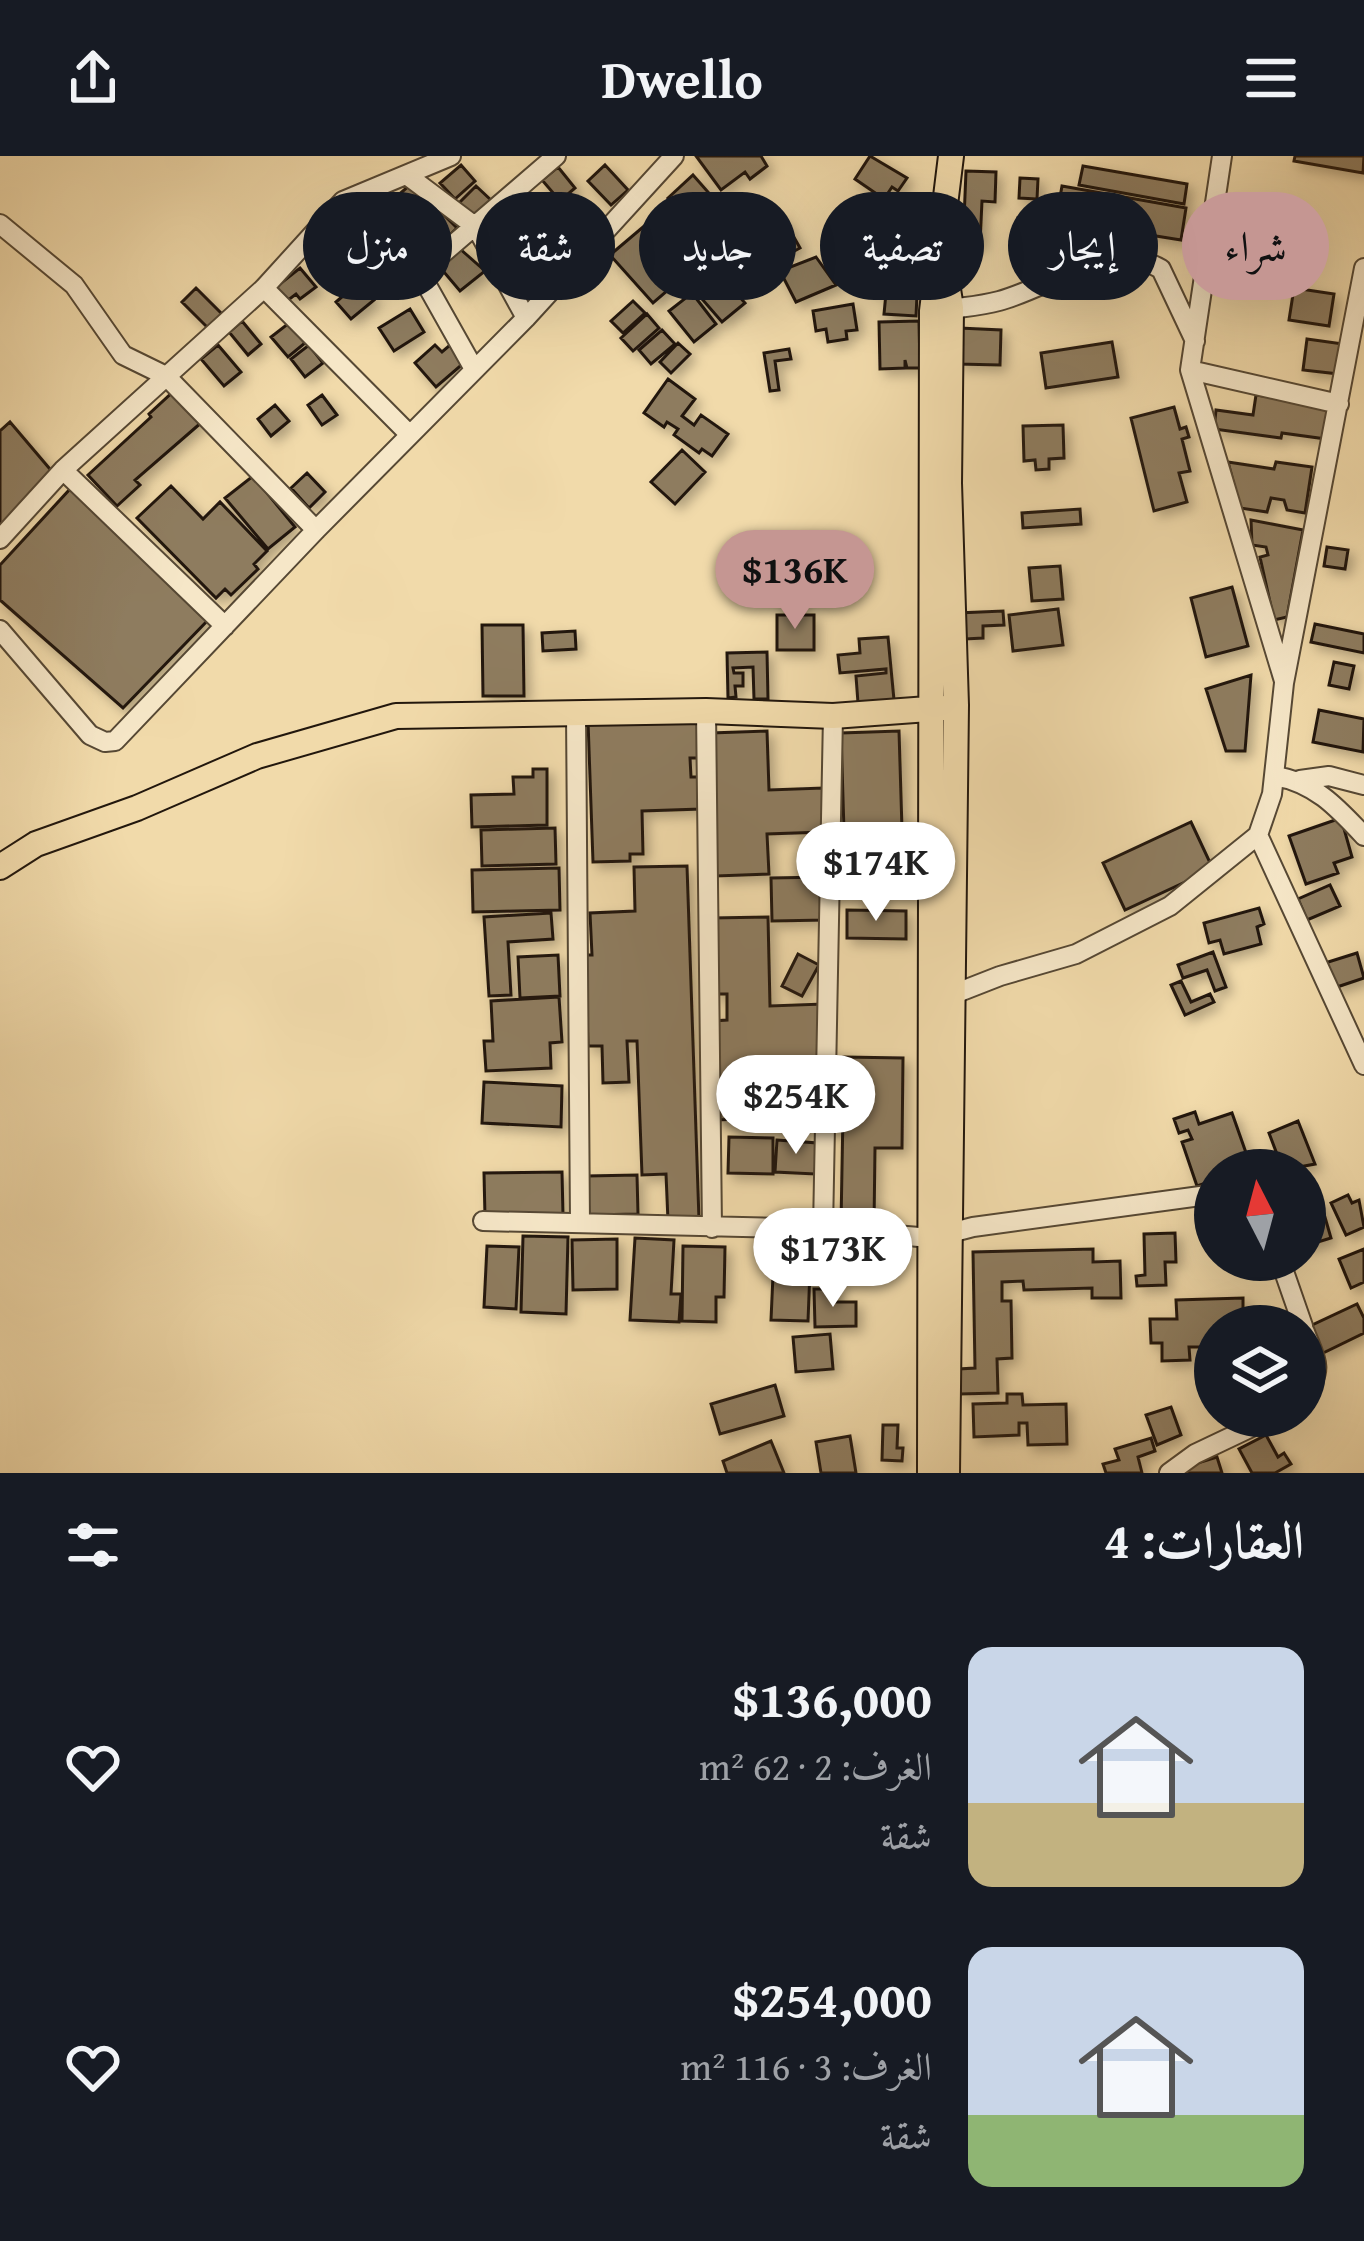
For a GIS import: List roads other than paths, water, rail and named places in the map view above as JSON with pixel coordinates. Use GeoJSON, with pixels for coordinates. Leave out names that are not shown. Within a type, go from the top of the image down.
{"type":"FeatureCollection","features":[{"type":"Feature","properties":{"kind":"main road"},"geometry":{"type":"LineString","coordinates":[[943,996],[930,710],[940,484],[942,251],[951,156]]}},
{"type":"Feature","properties":{"kind":"main road"},"geometry":{"type":"LineString","coordinates":[[940,484],[956,705],[943,996],[947,1473]]}},
{"type":"Feature","properties":{"kind":"main road"},"geometry":{"type":"LineString","coordinates":[[0,867],[36,844],[137,808],[257,755],[396,716],[706,711],[833,716],[956,705]]}},
{"type":"Feature","properties":{"kind":"main road"},"geometry":{"type":"LineString","coordinates":[[930,1473],[942,1236]]}},
{"type":"Feature","properties":{"kind":"street"},"geometry":{"type":"LineString","coordinates":[[366,192],[451,156]]}},
{"type":"Feature","properties":{"kind":"street"},"geometry":{"type":"LineString","coordinates":[[515,192],[556,156]]}},
{"type":"Feature","properties":{"kind":"street"},"geometry":{"type":"LineString","coordinates":[[0,630],[90,735],[105,742],[121,736],[526,318],[674,156]]}},
{"type":"Feature","properties":{"kind":"street"},"geometry":{"type":"LineString","coordinates":[[1222,156],[1190,370],[1284,683]]}},
{"type":"Feature","properties":{"kind":"street"},"geometry":{"type":"LineString","coordinates":[[408,176],[476,227],[452,247]]}},
{"type":"Feature","properties":{"kind":"street"},"geometry":{"type":"LineString","coordinates":[[0,224],[74,285],[123,355],[166,376],[316,530]]}},
{"type":"Feature","properties":{"kind":"street"},"geometry":{"type":"LineString","coordinates":[[0,538],[63,470],[263,288],[303,244]]}},
{"type":"Feature","properties":{"kind":"street"},"geometry":{"type":"LineString","coordinates":[[942,310],[995,302],[1095,264],[1136,259],[1161,269],[1195,342]]}},
{"type":"Feature","properties":{"kind":"street"},"geometry":{"type":"LineString","coordinates":[[943,996],[1076,953],[1170,906],[1258,835],[1272,794],[1284,683],[1362,302],[1364,268]]}},
{"type":"Feature","properties":{"kind":"street"},"geometry":{"type":"LineString","coordinates":[[263,288],[410,435]]}},
{"type":"Feature","properties":{"kind":"street"},"geometry":{"type":"LineString","coordinates":[[435,300],[474,369]]}},
{"type":"Feature","properties":{"kind":"street"},"geometry":{"type":"LineString","coordinates":[[516,300],[526,318]]}},
{"type":"Feature","properties":{"kind":"street"},"geometry":{"type":"LineString","coordinates":[[1190,370],[1339,404]]}},
{"type":"Feature","properties":{"kind":"street"},"geometry":{"type":"LineString","coordinates":[[63,470],[225,626]]}},
{"type":"Feature","properties":{"kind":"street"},"geometry":{"type":"LineString","coordinates":[[706,711],[712,1228]]}},
{"type":"Feature","properties":{"kind":"street"},"geometry":{"type":"LineString","coordinates":[[576,713],[580,1222]]}},
{"type":"Feature","properties":{"kind":"street"},"geometry":{"type":"LineString","coordinates":[[823,1229],[833,716]]}},
{"type":"Feature","properties":{"kind":"street"},"geometry":{"type":"LineString","coordinates":[[1274,776],[1300,780],[1329,776],[1364,785]]}},
{"type":"Feature","properties":{"kind":"street"},"geometry":{"type":"LineString","coordinates":[[1300,780],[1340,810],[1364,836]]}},
{"type":"Feature","properties":{"kind":"street"},"geometry":{"type":"LineString","coordinates":[[1258,835],[1364,1065]]}},
{"type":"Feature","properties":{"kind":"street"},"geometry":{"type":"LineString","coordinates":[[483,1221],[942,1236],[973,1227],[1194,1197]]}},
{"type":"Feature","properties":{"kind":"street"},"geometry":{"type":"LineString","coordinates":[[1169,1473],[1231,1437]]}}]}
